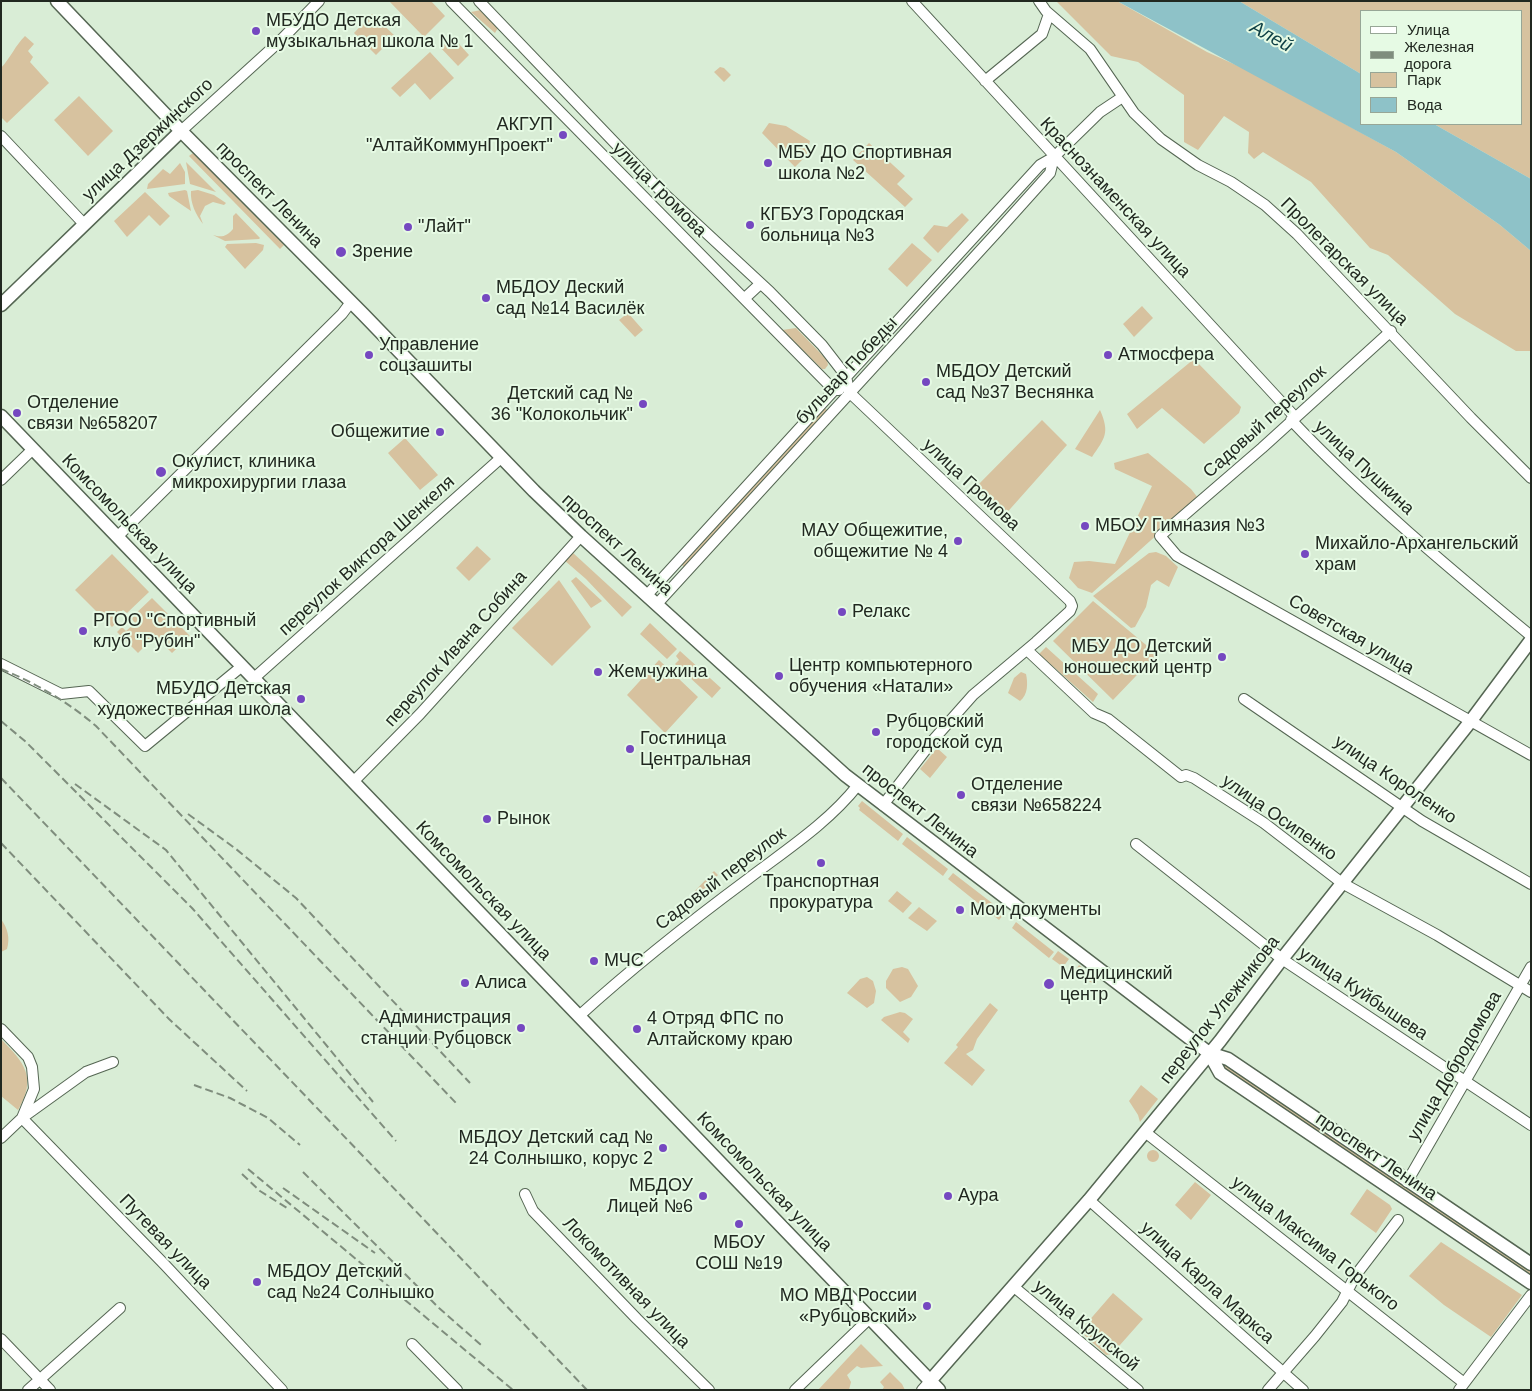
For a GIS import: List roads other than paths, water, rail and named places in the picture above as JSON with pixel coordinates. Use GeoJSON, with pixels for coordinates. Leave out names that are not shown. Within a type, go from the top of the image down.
{"type":"FeatureCollection","features":[{"type":"Feature","properties":{"kind":"main road","name":"проспект Ленина"},"geometry":{"type":"LineString","coordinates":[[57,1],[181,131],[581,536],[858,785],[1210,1053],[1226,1058],[1531,1264]]}},
{"type":"Feature","properties":{"kind":"main road","name":"улица Дзержинского"},"geometry":{"type":"LineString","coordinates":[[1,305],[181,131]]}},
{"type":"Feature","properties":{"kind":"main road","name":"Комсомольская улица"},"geometry":{"type":"LineString","coordinates":[[1,416],[241,667],[870,1317],[930,1387]]}},
{"type":"Feature","properties":{"kind":"main road","name":"переулок Улежникова"},"geometry":{"type":"LineString","coordinates":[[930,1387],[1089,1200],[1210,1053],[1402,805],[1470,722],[1531,640]]}},
{"type":"Feature","properties":{"kind":"main road","name":"проспект Ленина"},"geometry":{"type":"LineString","coordinates":[[1210,1053],[1218,1070],[1531,1283]]}},
{"type":"Feature","properties":{"kind":"street","name":"улица Дзержинского"},"geometry":{"type":"LineString","coordinates":[[181,131],[266,54],[319,1]]}},
{"type":"Feature","properties":{"kind":"street","name":"улица Громова"},"geometry":{"type":"LineString","coordinates":[[451,1],[834,390]]}},
{"type":"Feature","properties":{"kind":"street","name":"улица Громова"},"geometry":{"type":"LineString","coordinates":[[479,1],[659,189],[822,345],[846,376],[849,392],[1070,601],[1072,606],[1070,611],[1027,650]]}},
{"type":"Feature","properties":{"kind":"street","name":"Краснознаменская улица"},"geometry":{"type":"LineString","coordinates":[[912,1],[1293,419]]}},
{"type":"Feature","properties":{"kind":"street","name":"Пролетарская улица"},"geometry":{"type":"LineString","coordinates":[[1039,1],[1049,14],[1090,49],[1122,98],[1161,139],[1198,165],[1231,182],[1265,205],[1297,234],[1391,331],[1471,418],[1531,478]]}},
{"type":"Feature","properties":{"kind":"street"},"geometry":{"type":"LineString","coordinates":[[985,81],[1042,34],[1049,14]]}},
{"type":"Feature","properties":{"kind":"street"},"geometry":{"type":"LineString","coordinates":[[492,42],[506,28]]}},
{"type":"Feature","properties":{"kind":"street","name":"бульвар Победы"},"geometry":{"type":"LineString","coordinates":[[647,595],[1042,163],[1054,156],[1100,112],[1122,98]]}},
{"type":"Feature","properties":{"kind":"street"},"geometry":{"type":"LineString","coordinates":[[576,129],[589,117]]}},
{"type":"Feature","properties":{"kind":"street"},"geometry":{"type":"LineString","coordinates":[[1,136],[84,224]]}},
{"type":"Feature","properties":{"kind":"street","name":"бульвар Победы"},"geometry":{"type":"LineString","coordinates":[[657,604],[1050,173],[1054,156]]}},
{"type":"Feature","properties":{"kind":"street"},"geometry":{"type":"LineString","coordinates":[[647,201],[659,189]]}},
{"type":"Feature","properties":{"kind":"street"},"geometry":{"type":"LineString","coordinates":[[988,221],[998,231]]}},
{"type":"Feature","properties":{"kind":"street"},"geometry":{"type":"LineString","coordinates":[[948,266],[958,276]]}},
{"type":"Feature","properties":{"kind":"street"},"geometry":{"type":"LineString","coordinates":[[745,298],[760,284]]}},
{"type":"Feature","properties":{"kind":"street"},"geometry":{"type":"LineString","coordinates":[[117,537],[342,314],[351,302]]}},
{"type":"Feature","properties":{"kind":"street","name":"Садовый переулок"},"geometry":{"type":"LineString","coordinates":[[1160,536],[1391,331]]}},
{"type":"Feature","properties":{"kind":"street"},"geometry":{"type":"LineString","coordinates":[[834,390],[849,392]]}},
{"type":"Feature","properties":{"kind":"street","name":"улица Пушкина"},"geometry":{"type":"LineString","coordinates":[[1293,419],[1321,452],[1449,568],[1531,636]]}},
{"type":"Feature","properties":{"kind":"street"},"geometry":{"type":"LineString","coordinates":[[1,480],[33,449]]}},
{"type":"Feature","properties":{"kind":"street","name":"переулок Виктора Шенкеля"},"geometry":{"type":"LineString","coordinates":[[253,679],[502,458]]}},
{"type":"Feature","properties":{"kind":"street","name":"переулок Ивана Собина"},"geometry":{"type":"LineString","coordinates":[[353,782],[420,714],[581,536]]}},
{"type":"Feature","properties":{"kind":"street","name":"Советская улица"},"geometry":{"type":"LineString","coordinates":[[1160,536],[1178,556],[1531,755]]}},
{"type":"Feature","properties":{"kind":"street"},"geometry":{"type":"LineString","coordinates":[[883,805],[934,739],[973,695],[1027,650]]}},
{"type":"Feature","properties":{"kind":"street","name":"улица Осипенко"},"geometry":{"type":"LineString","coordinates":[[1027,650],[1094,714],[1108,719],[1180,777],[1186,775],[1194,778],[1264,823],[1342,883],[1437,935],[1531,992]]}},
{"type":"Feature","properties":{"kind":"street"},"geometry":{"type":"LineString","coordinates":[[1,664],[61,694],[89,691],[145,746],[241,667]]}},
{"type":"Feature","properties":{"kind":"street","name":"улица Короленко"},"geometry":{"type":"LineString","coordinates":[[1244,699],[1402,805],[1422,821],[1531,884]]}},
{"type":"Feature","properties":{"kind":"street","name":"Садовый переулок"},"geometry":{"type":"LineString","coordinates":[[579,1016],[666,942],[790,848],[836,808],[858,785]]}},
{"type":"Feature","properties":{"kind":"street","name":"улица Куйбышева"},"geometry":{"type":"LineString","coordinates":[[1136,844],[1282,959],[1531,1125]]}},
{"type":"Feature","properties":{"kind":"street","name":"улица Добродомова"},"geometry":{"type":"LineString","coordinates":[[1407,1182],[1531,968]]}},
{"type":"Feature","properties":{"kind":"street"},"geometry":{"type":"LineString","coordinates":[[1,1029],[28,1057],[32,1067],[34,1089],[22,1118]]}},
{"type":"Feature","properties":{"kind":"street"},"geometry":{"type":"LineString","coordinates":[[1218,1070],[1226,1058]]}},
{"type":"Feature","properties":{"kind":"street"},"geometry":{"type":"LineString","coordinates":[[1,1138],[22,1118],[86,1072],[114,1062]]}},
{"type":"Feature","properties":{"kind":"street","name":"Путевая улица"},"geometry":{"type":"LineString","coordinates":[[22,1118],[152,1251],[282,1390]]}},
{"type":"Feature","properties":{"kind":"street","name":"улица Максима Горького"},"geometry":{"type":"LineString","coordinates":[[1146,1132],[1346,1289],[1462,1386]]}},
{"type":"Feature","properties":{"kind":"street","name":"Локомотивная улица"},"geometry":{"type":"LineString","coordinates":[[525,1194],[533,1211],[637,1319],[710,1390]]}},
{"type":"Feature","properties":{"kind":"street","name":"улица Карла Маркса"},"geometry":{"type":"LineString","coordinates":[[1089,1200],[1303,1390]]}},
{"type":"Feature","properties":{"kind":"street"},"geometry":{"type":"LineString","coordinates":[[1268,1390],[1342,1302],[1346,1289],[1398,1220]]}},
{"type":"Feature","properties":{"kind":"street","name":"улица Крупской"},"geometry":{"type":"LineString","coordinates":[[1014,1286],[1138,1390]]}},
{"type":"Feature","properties":{"kind":"street"},"geometry":{"type":"LineString","coordinates":[[1462,1386],[1531,1295]]}},
{"type":"Feature","properties":{"kind":"street"},"geometry":{"type":"LineString","coordinates":[[28,1390],[120,1308]]}},
{"type":"Feature","properties":{"kind":"street"},"geometry":{"type":"LineString","coordinates":[[795,1390],[870,1317]]}},
{"type":"Feature","properties":{"kind":"street"},"geometry":{"type":"LineString","coordinates":[[1,1339],[50,1390]]}},
{"type":"Feature","properties":{"kind":"street"},"geometry":{"type":"LineString","coordinates":[[412,1344],[457,1390]]}},
{"type":"Feature","properties":{"kind":"water","name":"Алей"},"geometry":{"type":"Polygon","coordinates":[[[1117,1],[1239,1],[1360,73],[1360,125],[1436,125],[1531,179],[1531,251],[1500,225],[1396,152],[1117,1]]]}},
{"type":"Feature","properties":{"kind":"railway"},"geometry":{"type":"LineString","coordinates":[[1,669],[27,680],[51,694],[96,726],[456,1103]]}},
{"type":"Feature","properties":{"kind":"railway"},"geometry":{"type":"LineString","coordinates":[[1,721],[26,742],[192,908],[396,1141]]}},
{"type":"Feature","properties":{"kind":"railway"},"geometry":{"type":"LineString","coordinates":[[1,778],[587,1390]]}},
{"type":"Feature","properties":{"kind":"railway"},"geometry":{"type":"LineString","coordinates":[[75,784],[166,850],[373,1102]]}},
{"type":"Feature","properties":{"kind":"railway"},"geometry":{"type":"LineString","coordinates":[[188,814],[236,849],[296,898],[470,1083]]}},
{"type":"Feature","properties":{"kind":"railway"},"geometry":{"type":"LineString","coordinates":[[1,843],[169,1019],[247,1091]]}},
{"type":"Feature","properties":{"kind":"railway"},"geometry":{"type":"LineString","coordinates":[[194,1085],[230,1098],[268,1118],[300,1145]]}},
{"type":"Feature","properties":{"kind":"railway"},"geometry":{"type":"LineString","coordinates":[[248,1169],[513,1390]]}},
{"type":"Feature","properties":{"kind":"railway"},"geometry":{"type":"LineString","coordinates":[[303,1172],[439,1308],[481,1345]]}},
{"type":"Feature","properties":{"kind":"railway"},"geometry":{"type":"LineString","coordinates":[[242,1174],[260,1191],[287,1208]]}},
{"type":"Feature","properties":{"kind":"railway"},"geometry":{"type":"LineString","coordinates":[[283,1188],[375,1253]]}},
{"type":"Feature","properties":{"kind":"place","name":"МБУДО Детская музыкальная школа № 1"},"geometry":{"type":"Point","coordinates":[256,31]}},
{"type":"Feature","properties":{"kind":"place","name":"АКГУП \"АлтайКоммунПроект\""},"geometry":{"type":"Point","coordinates":[563,135]}},
{"type":"Feature","properties":{"kind":"place","name":"МБУ ДО Спортивная школа №2"},"geometry":{"type":"Point","coordinates":[768,163]}},
{"type":"Feature","properties":{"kind":"place","name":"КГБУЗ Городская больница №3"},"geometry":{"type":"Point","coordinates":[750,225]}},
{"type":"Feature","properties":{"kind":"place","name":"\"Лайт\""},"geometry":{"type":"Point","coordinates":[408,227]}},
{"type":"Feature","properties":{"kind":"place","name":"Зрение"},"geometry":{"type":"Point","coordinates":[341,252]}},
{"type":"Feature","properties":{"kind":"place","name":"МБДОУ Деский сад №14 Василёк"},"geometry":{"type":"Point","coordinates":[486,298]}},
{"type":"Feature","properties":{"kind":"place","name":"Управление соцзашиты"},"geometry":{"type":"Point","coordinates":[369,355]}},
{"type":"Feature","properties":{"kind":"place","name":"Атмосфера"},"geometry":{"type":"Point","coordinates":[1108,355]}},
{"type":"Feature","properties":{"kind":"place","name":"МБДОУ Детский сад №37 Веснянка"},"geometry":{"type":"Point","coordinates":[926,382]}},
{"type":"Feature","properties":{"kind":"place","name":"Детский сад № 36 \"Колокольчик\""},"geometry":{"type":"Point","coordinates":[643,404]}},
{"type":"Feature","properties":{"kind":"place","name":"Отделение связи №658207"},"geometry":{"type":"Point","coordinates":[17,413]}},
{"type":"Feature","properties":{"kind":"place","name":"Общежитие"},"geometry":{"type":"Point","coordinates":[440,432]}},
{"type":"Feature","properties":{"kind":"place","name":"Окулист, клиника микрохирургии глаза"},"geometry":{"type":"Point","coordinates":[161,472]}},
{"type":"Feature","properties":{"kind":"place","name":"МБОУ Гимназия №3"},"geometry":{"type":"Point","coordinates":[1085,526]}},
{"type":"Feature","properties":{"kind":"place","name":"МАУ Общежитие, общежитие № 4"},"geometry":{"type":"Point","coordinates":[958,541]}},
{"type":"Feature","properties":{"kind":"place","name":"Михайло-Архангельский храм"},"geometry":{"type":"Point","coordinates":[1305,554]}},
{"type":"Feature","properties":{"kind":"place","name":"Релакс"},"geometry":{"type":"Point","coordinates":[842,612]}},
{"type":"Feature","properties":{"kind":"place","name":"РГОО \"Спортивный клуб \"Рубин\""},"geometry":{"type":"Point","coordinates":[83,631]}},
{"type":"Feature","properties":{"kind":"place","name":"МБУ ДО Детский юношеский центр"},"geometry":{"type":"Point","coordinates":[1222,657]}},
{"type":"Feature","properties":{"kind":"place","name":"Жемчужина"},"geometry":{"type":"Point","coordinates":[598,672]}},
{"type":"Feature","properties":{"kind":"place","name":"Центр компьютерного обучения «Натали»"},"geometry":{"type":"Point","coordinates":[779,676]}},
{"type":"Feature","properties":{"kind":"place","name":"МБУДО Детская художественная школа"},"geometry":{"type":"Point","coordinates":[301,699]}},
{"type":"Feature","properties":{"kind":"place","name":"Рубцовский городской суд"},"geometry":{"type":"Point","coordinates":[876,732]}},
{"type":"Feature","properties":{"kind":"place","name":"Гостиница Центральная"},"geometry":{"type":"Point","coordinates":[630,749]}},
{"type":"Feature","properties":{"kind":"place","name":"Отделение связи №658224"},"geometry":{"type":"Point","coordinates":[961,795]}},
{"type":"Feature","properties":{"kind":"place","name":"Рынок"},"geometry":{"type":"Point","coordinates":[487,819]}},
{"type":"Feature","properties":{"kind":"place","name":"Транспортная прокуратура"},"geometry":{"type":"Point","coordinates":[821,863]}},
{"type":"Feature","properties":{"kind":"place","name":"Мои документы"},"geometry":{"type":"Point","coordinates":[960,910]}},
{"type":"Feature","properties":{"kind":"place","name":"МЧС"},"geometry":{"type":"Point","coordinates":[594,961]}},
{"type":"Feature","properties":{"kind":"place","name":"Алиса"},"geometry":{"type":"Point","coordinates":[465,983]}},
{"type":"Feature","properties":{"kind":"place","name":"Медицинский центр"},"geometry":{"type":"Point","coordinates":[1049,984]}},
{"type":"Feature","properties":{"kind":"place","name":"Администрация станции Рубцовск"},"geometry":{"type":"Point","coordinates":[521,1028]}},
{"type":"Feature","properties":{"kind":"place","name":"4 Отряд ФПС по Алтайскому краю"},"geometry":{"type":"Point","coordinates":[637,1029]}},
{"type":"Feature","properties":{"kind":"place","name":"МБДОУ Детский сад № 24 Солнышко, корус 2"},"geometry":{"type":"Point","coordinates":[663,1148]}},
{"type":"Feature","properties":{"kind":"place","name":"МБДОУ Лицей №6"},"geometry":{"type":"Point","coordinates":[703,1196]}},
{"type":"Feature","properties":{"kind":"place","name":"Аура"},"geometry":{"type":"Point","coordinates":[948,1196]}},
{"type":"Feature","properties":{"kind":"place","name":"МБОУ СОШ №19"},"geometry":{"type":"Point","coordinates":[739,1224]}},
{"type":"Feature","properties":{"kind":"place","name":"МБДОУ Детский сад №24 Солнышко"},"geometry":{"type":"Point","coordinates":[257,1282]}},
{"type":"Feature","properties":{"kind":"place","name":"МО МВД России «Рубцовский»"},"geometry":{"type":"Point","coordinates":[927,1306]}}]}
